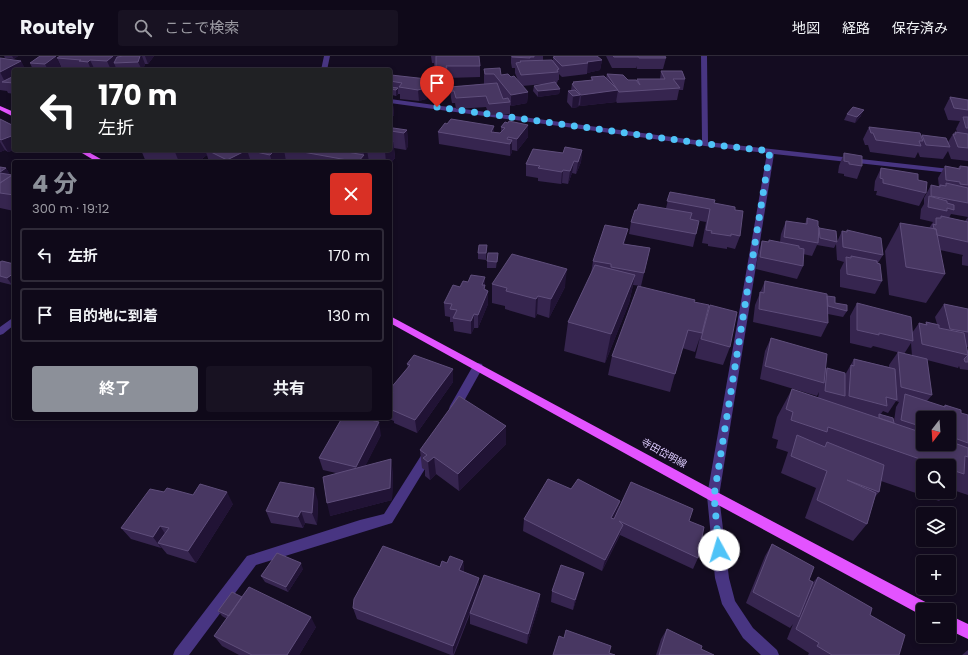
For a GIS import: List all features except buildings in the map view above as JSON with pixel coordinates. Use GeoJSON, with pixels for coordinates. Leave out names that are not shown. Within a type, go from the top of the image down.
{"type":"FeatureCollection","features":[{"type":"Feature","properties":{"kind":"main road"},"geometry":{"type":"LineString","coordinates":[[0,108],[12,114]]}},
{"type":"Feature","properties":{"kind":"main road"},"geometry":{"type":"LineString","coordinates":[[84,152],[98,160]]}},
{"type":"Feature","properties":{"kind":"main road","name":"寺田岱明線"},"geometry":{"type":"LineString","coordinates":[[392,320],[916,605]]}},
{"type":"Feature","properties":{"kind":"main road"},"geometry":{"type":"LineString","coordinates":[[956,626],[968,632]]}},
{"type":"Feature","properties":{"kind":"street"},"geometry":{"type":"LineString","coordinates":[[324,68],[327,56]]}},
{"type":"Feature","properties":{"kind":"street"},"geometry":{"type":"LineString","coordinates":[[704,56],[704,111],[706,144]]}},
{"type":"Feature","properties":{"kind":"street"},"geometry":{"type":"LineString","coordinates":[[392,101],[706,144],[968,173]]}},
{"type":"Feature","properties":{"kind":"street"},"geometry":{"type":"LineString","coordinates":[[770,151],[714,496],[722,578],[729,604],[748,633],[772,655]]}},
{"type":"Feature","properties":{"kind":"street"},"geometry":{"type":"LineString","coordinates":[[0,332],[12,322]]}},
{"type":"Feature","properties":{"kind":"street"},"geometry":{"type":"LineString","coordinates":[[446,422],[478,367]]}},
{"type":"Feature","properties":{"kind":"street"},"geometry":{"type":"LineString","coordinates":[[180,655],[252,560],[360,526],[388,519],[435,443]]}},
{"type":"Feature","properties":{"kind":"route"},"geometry":{"type":"LineString","coordinates":[[437,107],[706,144],[770,151],[714,496],[719,550]]}}]}
